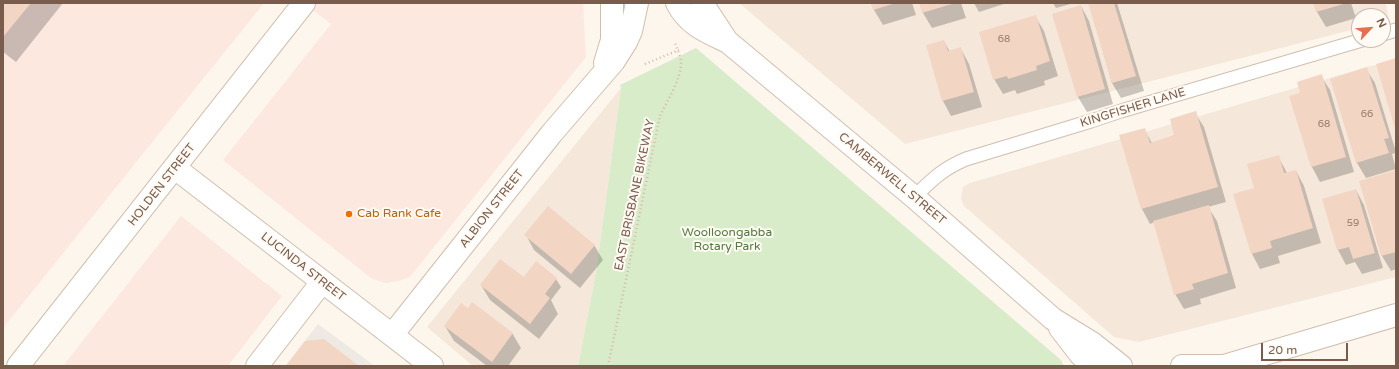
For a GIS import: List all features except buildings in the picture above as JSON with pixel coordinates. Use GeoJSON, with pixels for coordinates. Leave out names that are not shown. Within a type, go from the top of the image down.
{"type":"FeatureCollection","features":[{"type":"Feature","properties":{"kind":"street","name":"HOLDEN STREET"},"geometry":{"type":"LineString","coordinates":[[18,366],[304,3]]}},
{"type":"Feature","properties":{"kind":"street"},"geometry":{"type":"LineString","coordinates":[[610,61],[612,40],[612,3]]}},
{"type":"Feature","properties":{"kind":"street","name":"ALBION STREET"},"geometry":{"type":"LineString","coordinates":[[392,335],[552,133],[594,85],[610,61],[626,42],[631,31],[637,3]]}},
{"type":"Feature","properties":{"kind":"street","name":"CAMBERWELL STREET"},"geometry":{"type":"LineString","coordinates":[[677,3],[684,15],[693,24],[701,30],[728,42],[914,197],[1053,319],[1092,343],[1121,366]]}},
{"type":"Feature","properties":{"kind":"street","name":"CAMBERWELL STREET"},"geometry":{"type":"LineString","coordinates":[[702,3],[728,42]]}},
{"type":"Feature","properties":{"kind":"street","name":"LUCINDA STREET"},"geometry":{"type":"LineString","coordinates":[[175,168],[432,366]]}},
{"type":"Feature","properties":{"kind":"street"},"geometry":{"type":"LineString","coordinates":[[257,366],[322,282]]}},
{"type":"Feature","properties":{"kind":"street"},"geometry":{"type":"LineString","coordinates":[[1224,366],[1396,315]]}},
{"type":"Feature","properties":{"kind":"street","name":"CAMBERWELL STREET"},"geometry":{"type":"LineString","coordinates":[[1053,319],[1080,354],[1092,366]]}},
{"type":"Feature","properties":{"kind":"street"},"geometry":{"type":"LineString","coordinates":[[1182,366],[1219,366]]}},
{"type":"Feature","properties":{"kind":"lane","name":"KINGFISHER LANE"},"geometry":{"type":"LineString","coordinates":[[914,197],[942,171],[966,159],[1121,111],[1351,43]]}},
{"type":"Feature","properties":{"kind":"path","name":"EAST BRISBANE BIKEWAY"},"geometry":{"type":"LineString","coordinates":[[608,366],[660,116],[675,84],[680,68],[681,61],[674,41]]}},
{"type":"Feature","properties":{"kind":"path"},"geometry":{"type":"LineString","coordinates":[[644,64],[683,48]]}},
{"type":"Feature","properties":{"kind":"shaded area"},"geometry":{"type":"Polygon","coordinates":[[[3,3],[264,3],[3,328],[3,3]]]}},
{"type":"Feature","properties":{"kind":"shaded area"},"geometry":{"type":"Polygon","coordinates":[[[304,3],[583,3],[586,57],[410,277],[399,281],[386,283],[372,279],[223,160],[331,24],[304,3]]]}},
{"type":"Feature","properties":{"kind":"shaded area"},"geometry":{"type":"Polygon","coordinates":[[[739,3],[1386,3],[1387,8],[1351,8],[1351,30],[905,144],[739,3]]]}},
{"type":"Feature","properties":{"kind":"shaded area"},"geometry":{"type":"Polygon","coordinates":[[[1396,60],[1396,277],[1139,342],[1114,337],[964,206],[961,199],[963,187],[970,183],[1367,67],[1396,60]]]}},
{"type":"Feature","properties":{"kind":"shaded area"},"geometry":{"type":"Polygon","coordinates":[[[621,88],[596,272],[578,366],[473,366],[427,327],[621,88]]]}},
{"type":"Feature","properties":{"kind":"shaded area"},"geometry":{"type":"Polygon","coordinates":[[[181,216],[282,296],[228,366],[63,366],[181,216]]]}},
{"type":"Feature","properties":{"kind":"shaded area"},"geometry":{"type":"Polygon","coordinates":[[[318,324],[375,366],[285,366],[318,324]]]}},
{"type":"Feature","properties":{"kind":"green space","name":"Woolloongabba Rotary Park"},"geometry":{"type":"Polygon","coordinates":[[[696,48],[1061,360],[1064,366],[578,366],[596,272],[621,88],[620,85],[696,48]]]}},
{"type":"Feature","properties":{"kind":"place","name":"Cab Rank Cafe"},"geometry":{"type":"Point","coordinates":[349,214]}}]}
